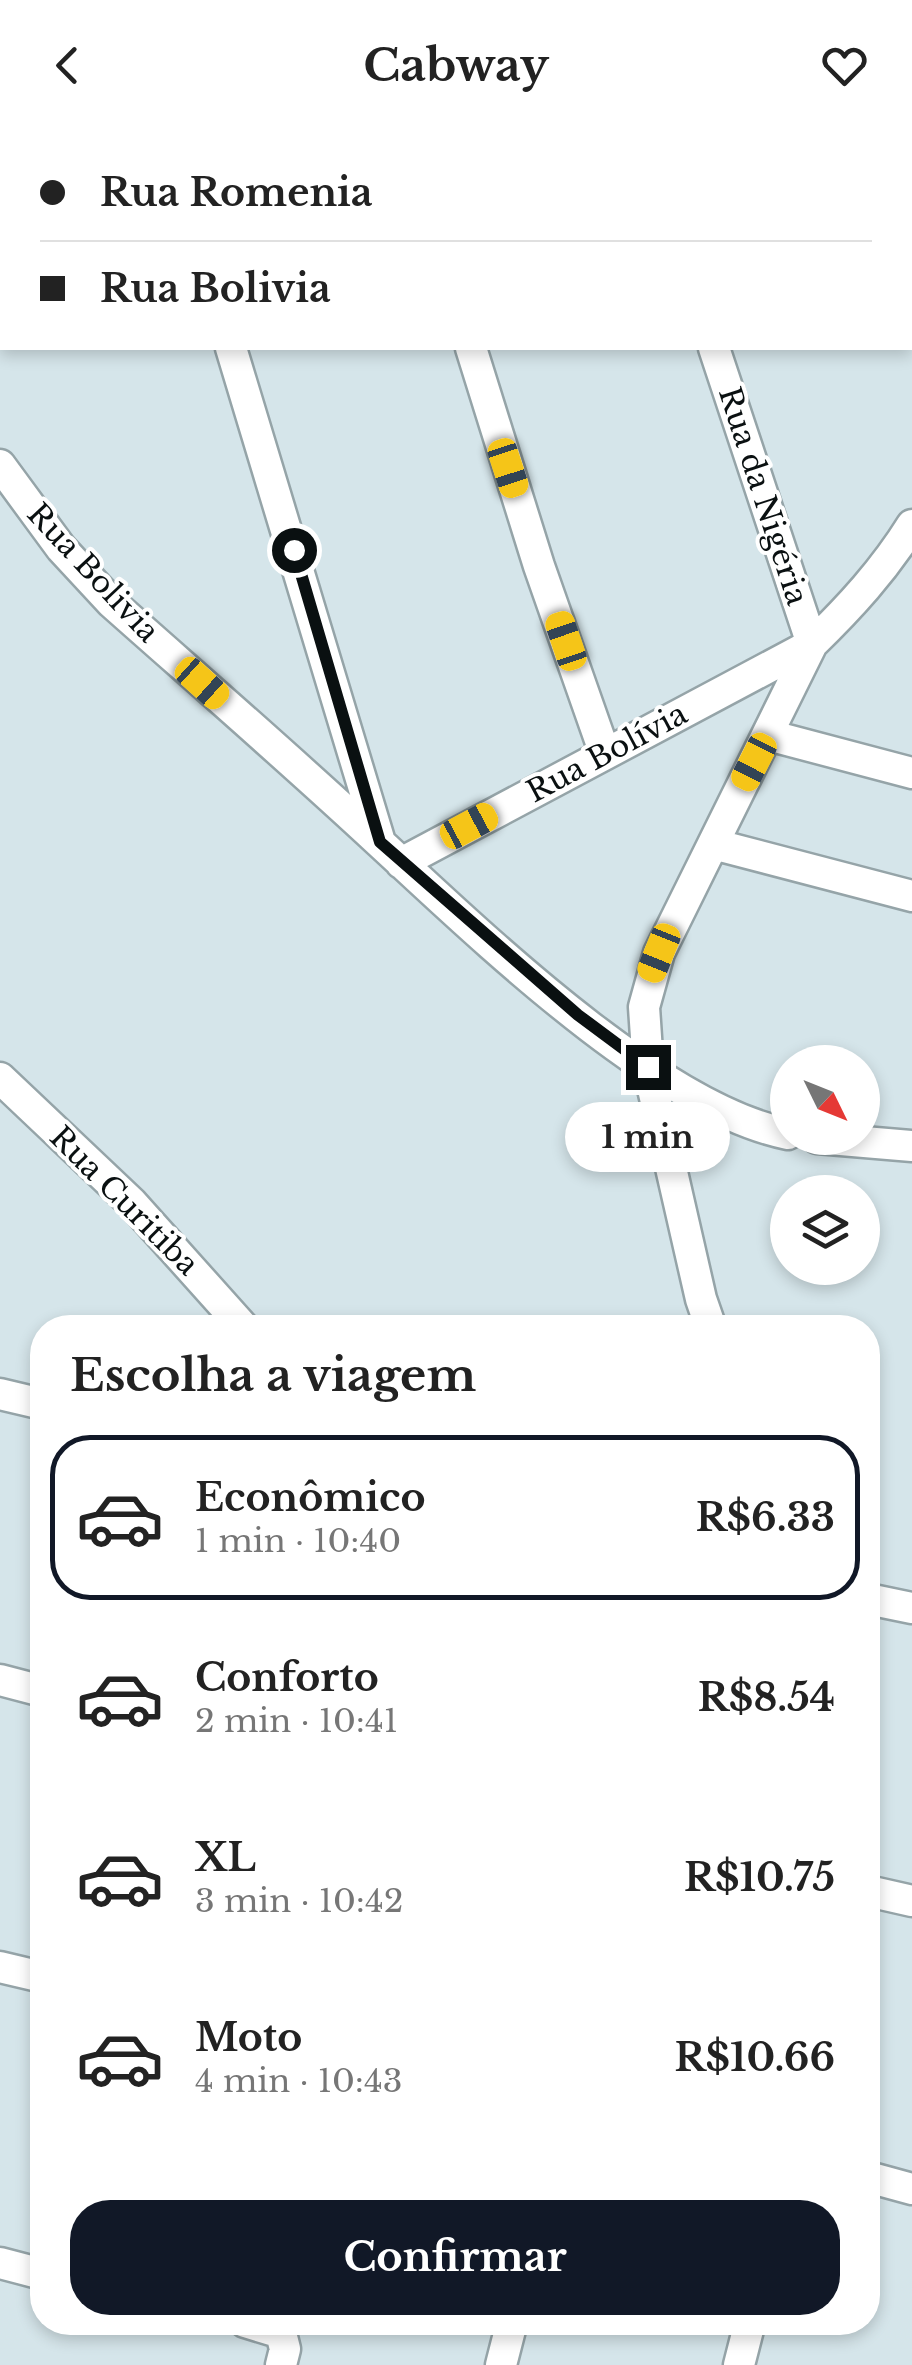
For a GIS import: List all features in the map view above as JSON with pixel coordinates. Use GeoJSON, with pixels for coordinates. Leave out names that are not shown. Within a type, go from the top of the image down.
{"type":"FeatureCollection","features":[{"type":"Feature","properties":{"kind":"street"},"geometry":{"type":"LineString","coordinates":[[232,350],[391,852]]}},
{"type":"Feature","properties":{"kind":"street"},"geometry":{"type":"LineString","coordinates":[[472,350],[605,754]]}},
{"type":"Feature","properties":{"kind":"street","name":"Rua da Nigéria"},"geometry":{"type":"LineString","coordinates":[[715,350],[812,644]]}},
{"type":"Feature","properties":{"kind":"street","name":"Rua Bolivia"},"geometry":{"type":"LineString","coordinates":[[0,465],[61,548],[112,603],[578,1015],[648,1067],[722,1114],[770,1129]]}},
{"type":"Feature","properties":{"kind":"street"},"geometry":{"type":"LineString","coordinates":[[707,1315],[648,1067],[644,1006],[650,976],[812,644],[854,602],[893,555],[912,524]]}},
{"type":"Feature","properties":{"kind":"street","name":"Rua Bolívia"},"geometry":{"type":"LineString","coordinates":[[391,852],[605,754],[812,644]]}},
{"type":"Feature","properties":{"kind":"street"},"geometry":{"type":"LineString","coordinates":[[768,735],[912,772]]}},
{"type":"Feature","properties":{"kind":"street"},"geometry":{"type":"LineString","coordinates":[[713,844],[912,896]]}},
{"type":"Feature","properties":{"kind":"street","name":"Rua Curitiba"},"geometry":{"type":"LineString","coordinates":[[0,1078],[132,1203],[232,1315]]}},
{"type":"Feature","properties":{"kind":"street"},"geometry":{"type":"LineString","coordinates":[[880,1143],[912,1146]]}},
{"type":"Feature","properties":{"kind":"street"},"geometry":{"type":"LineString","coordinates":[[0,1394],[30,1401]]}},
{"type":"Feature","properties":{"kind":"street"},"geometry":{"type":"LineString","coordinates":[[880,1601],[912,1608]]}},
{"type":"Feature","properties":{"kind":"street"},"geometry":{"type":"LineString","coordinates":[[0,1680],[30,1688]]}},
{"type":"Feature","properties":{"kind":"street"},"geometry":{"type":"LineString","coordinates":[[880,1894],[912,1902]]}},
{"type":"Feature","properties":{"kind":"street"},"geometry":{"type":"LineString","coordinates":[[0,1967],[30,1974]]}},
{"type":"Feature","properties":{"kind":"street"},"geometry":{"type":"LineString","coordinates":[[880,2180],[912,2189]]}},
{"type":"Feature","properties":{"kind":"street"},"geometry":{"type":"LineString","coordinates":[[0,2263],[30,2271]]}},
{"type":"Feature","properties":{"kind":"street"},"geometry":{"type":"LineString","coordinates":[[281,2365],[285,2348],[282,2335]]}},
{"type":"Feature","properties":{"kind":"street"},"geometry":{"type":"LineString","coordinates":[[501,2365],[509,2335]]}},
{"type":"Feature","properties":{"kind":"street"},"geometry":{"type":"LineString","coordinates":[[740,2365],[747,2335]]}},
{"type":"Feature","properties":{"kind":"route"},"geometry":{"type":"LineString","coordinates":[[294,550],[380,842],[578,1015],[648,1067]]}}]}
